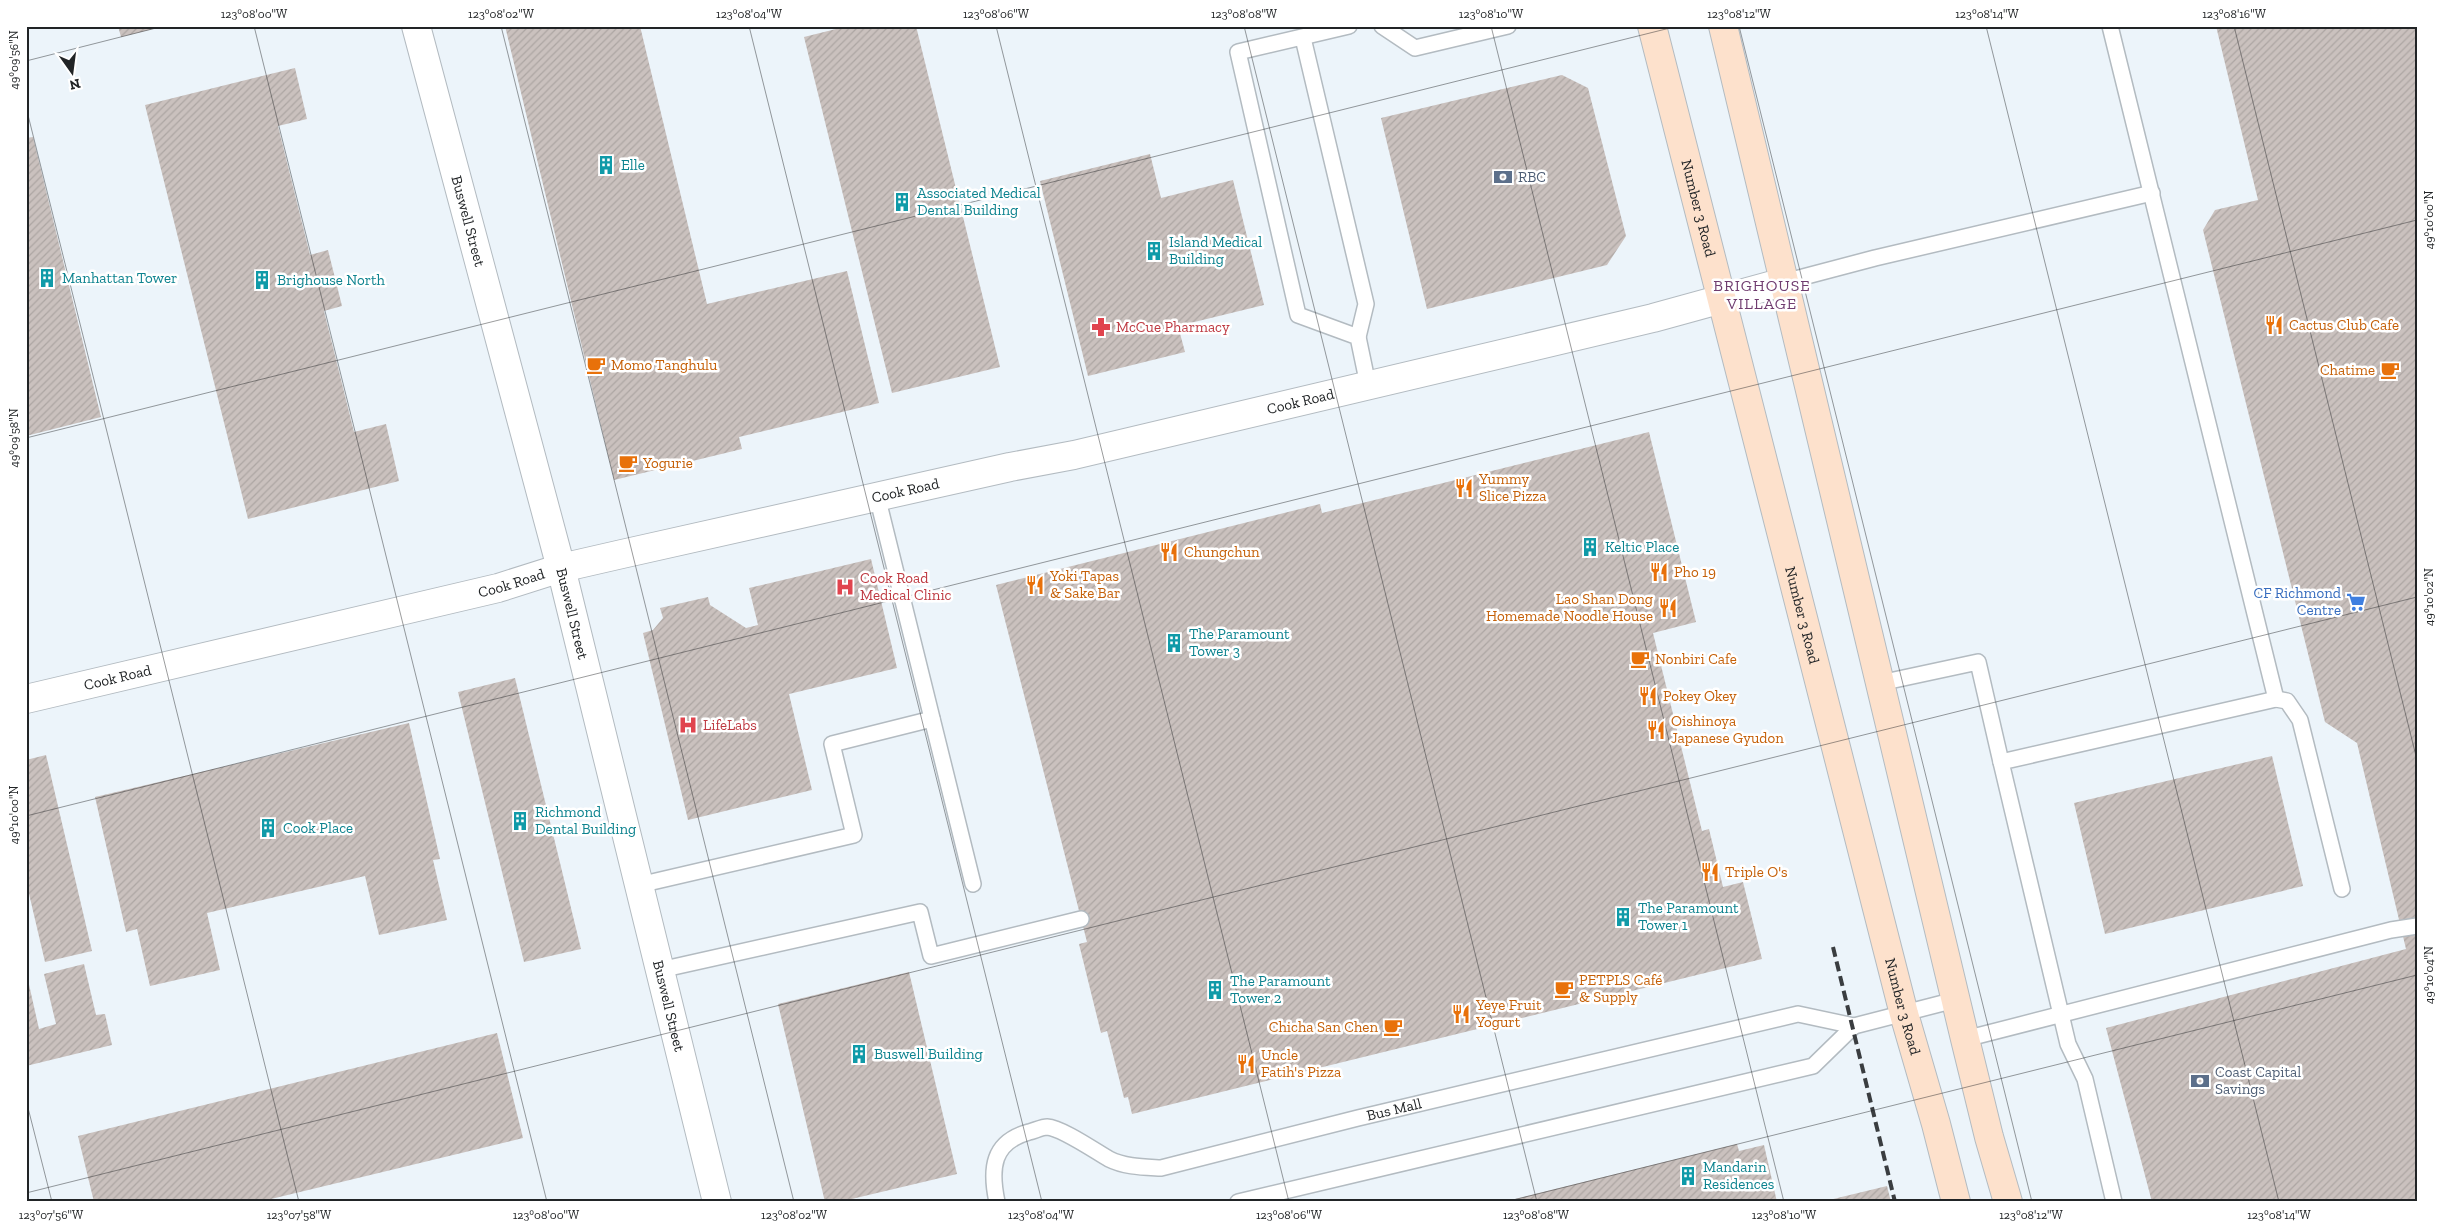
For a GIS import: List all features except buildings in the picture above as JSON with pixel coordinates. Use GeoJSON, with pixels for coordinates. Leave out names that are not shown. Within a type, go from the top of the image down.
{"type":"FeatureCollection","features":[{"type":"Feature","properties":{"kind":"main road","name":"Number 3 Road"},"geometry":{"type":"LineString","coordinates":[[1652,26],[1904,1014],[1936,1124],[1956,1202]]}},
{"type":"Feature","properties":{"kind":"main road"},"geometry":{"type":"LineString","coordinates":[[1723,26],[1964,1038],[1989,1137],[2008,1202]]}},
{"type":"Feature","properties":{"kind":"street","name":"Buswell Street"},"geometry":{"type":"LineString","coordinates":[[416,26],[561,568],[717,1202]]}},
{"type":"Feature","properties":{"kind":"street","name":"Cook Road"},"geometry":{"type":"LineString","coordinates":[[26,699],[488,590],[561,568],[877,496],[1074,456],[1653,318],[1784,282]]}},
{"type":"Feature","properties":{"kind":"lane"},"geometry":{"type":"LineString","coordinates":[[1349,26],[1238,52],[1298,315],[1358,337]]}},
{"type":"Feature","properties":{"kind":"lane"},"geometry":{"type":"LineString","coordinates":[[1382,26],[1415,48],[1508,26]]}},
{"type":"Feature","properties":{"kind":"lane"},"geometry":{"type":"LineString","coordinates":[[2110,26],[2276,698]]}},
{"type":"Feature","properties":{"kind":"lane"},"geometry":{"type":"LineString","coordinates":[[1303,38],[1366,304],[1358,337],[1368,385]]}},
{"type":"Feature","properties":{"kind":"lane"},"geometry":{"type":"LineString","coordinates":[[1784,282],[1875,258],[2152,193]]}},
{"type":"Feature","properties":{"kind":"lane"},"geometry":{"type":"LineString","coordinates":[[877,496],[973,884]]}},
{"type":"Feature","properties":{"kind":"lane"},"geometry":{"type":"LineString","coordinates":[[1880,683],[1978,662],[2060,1014],[2068,1044],[2084,1079],[2114,1202]]}},
{"type":"Feature","properties":{"kind":"lane"},"geometry":{"type":"LineString","coordinates":[[2001,762],[2276,698],[2287,701],[2300,720],[2342,889]]}},
{"type":"Feature","properties":{"kind":"lane"},"geometry":{"type":"LineString","coordinates":[[639,885],[854,835],[832,744],[932,719]]}},
{"type":"Feature","properties":{"kind":"lane"},"geometry":{"type":"LineString","coordinates":[[660,970],[920,912],[931,956],[1082,919]]}},
{"type":"Feature","properties":{"kind":"lane"},"geometry":{"type":"LineString","coordinates":[[1964,1038],[2391,930],[2417,926]]}},
{"type":"Feature","properties":{"kind":"lane","name":"Bus Mall"},"geometry":{"type":"LineString","coordinates":[[997,1202],[992,1180],[997,1153],[1014,1136],[1047,1127],[1080,1141],[1110,1159],[1131,1167],[1161,1168],[1358,1118],[1798,1014],[1854,1026],[1955,1000]]}},
{"type":"Feature","properties":{"kind":"lane"},"geometry":{"type":"LineString","coordinates":[[1238,1202],[1813,1066],[1854,1026]]}},
{"type":"Feature","properties":{"kind":"railway"},"geometry":{"type":"LineString","coordinates":[[1833,947],[1895,1202]]}},
{"type":"Feature","properties":{"kind":"place","name":"Elle"},"geometry":{"type":"Point","coordinates":[606,165]}},
{"type":"Feature","properties":{"kind":"place","name":"RBC"},"geometry":{"type":"Point","coordinates":[1503,177]}},
{"type":"Feature","properties":{"kind":"place","name":"Associated Medical Dental Building"},"geometry":{"type":"Point","coordinates":[902,202]}},
{"type":"Feature","properties":{"kind":"place","name":"Island Medical Building"},"geometry":{"type":"Point","coordinates":[1154,251]}},
{"type":"Feature","properties":{"kind":"place","name":"Manhattan Tower"},"geometry":{"type":"Point","coordinates":[47,278]}},
{"type":"Feature","properties":{"kind":"place","name":"Brighouse North"},"geometry":{"type":"Point","coordinates":[262,280]}},
{"type":"Feature","properties":{"kind":"place","name":"Cactus Club Cafe"},"geometry":{"type":"Point","coordinates":[2274,325]}},
{"type":"Feature","properties":{"kind":"place","name":"McCue Pharmacy"},"geometry":{"type":"Point","coordinates":[1101,327]}},
{"type":"Feature","properties":{"kind":"place","name":"Momo Tanghulu"},"geometry":{"type":"Point","coordinates":[596,365]}},
{"type":"Feature","properties":{"kind":"place","name":"Chatime"},"geometry":{"type":"Point","coordinates":[2390,370]}},
{"type":"Feature","properties":{"kind":"place","name":"Yogurie"},"geometry":{"type":"Point","coordinates":[628,463]}},
{"type":"Feature","properties":{"kind":"place","name":"Yummy Slice Pizza"},"geometry":{"type":"Point","coordinates":[1464,488]}},
{"type":"Feature","properties":{"kind":"place","name":"Keltic Place"},"geometry":{"type":"Point","coordinates":[1590,547]}},
{"type":"Feature","properties":{"kind":"place","name":"Chungchun"},"geometry":{"type":"Point","coordinates":[1169,552]}},
{"type":"Feature","properties":{"kind":"place","name":"Pho 19"},"geometry":{"type":"Point","coordinates":[1659,572]}},
{"type":"Feature","properties":{"kind":"place","name":"Yoki Tapas & Sake Bar"},"geometry":{"type":"Point","coordinates":[1035,585]}},
{"type":"Feature","properties":{"kind":"place","name":"Cook Road Medical Clinic"},"geometry":{"type":"Point","coordinates":[845,587]}},
{"type":"Feature","properties":{"kind":"place","name":"CF Richmond Centre"},"geometry":{"type":"Point","coordinates":[2356,602]}},
{"type":"Feature","properties":{"kind":"place","name":"Lao Shan Dong Homemade Noodle House"},"geometry":{"type":"Point","coordinates":[1668,608]}},
{"type":"Feature","properties":{"kind":"place","name":"The Paramount Tower 3"},"geometry":{"type":"Point","coordinates":[1174,643]}},
{"type":"Feature","properties":{"kind":"place","name":"Nonbiri Cafe"},"geometry":{"type":"Point","coordinates":[1640,659]}},
{"type":"Feature","properties":{"kind":"place","name":"Pokey Okey"},"geometry":{"type":"Point","coordinates":[1648,696]}},
{"type":"Feature","properties":{"kind":"place","name":"LifeLabs"},"geometry":{"type":"Point","coordinates":[688,725]}},
{"type":"Feature","properties":{"kind":"place","name":"Oishinoya Japanese Gyudon"},"geometry":{"type":"Point","coordinates":[1656,730]}},
{"type":"Feature","properties":{"kind":"place","name":"Richmond Dental Building"},"geometry":{"type":"Point","coordinates":[520,821]}},
{"type":"Feature","properties":{"kind":"place","name":"Cook Place"},"geometry":{"type":"Point","coordinates":[268,828]}},
{"type":"Feature","properties":{"kind":"place","name":"Triple O's"},"geometry":{"type":"Point","coordinates":[1710,872]}},
{"type":"Feature","properties":{"kind":"place","name":"The Paramount Tower 1"},"geometry":{"type":"Point","coordinates":[1623,917]}},
{"type":"Feature","properties":{"kind":"place","name":"PETPLS Café & Supply"},"geometry":{"type":"Point","coordinates":[1564,989]}},
{"type":"Feature","properties":{"kind":"place","name":"The Paramount Tower 2"},"geometry":{"type":"Point","coordinates":[1215,990]}},
{"type":"Feature","properties":{"kind":"place","name":"Yeye Fruit Yogurt"},"geometry":{"type":"Point","coordinates":[1461,1014]}},
{"type":"Feature","properties":{"kind":"place","name":"Chicha San Chen"},"geometry":{"type":"Point","coordinates":[1393,1027]}},
{"type":"Feature","properties":{"kind":"place","name":"Buswell Building"},"geometry":{"type":"Point","coordinates":[859,1054]}},
{"type":"Feature","properties":{"kind":"place","name":"Uncle Fatih's Pizza"},"geometry":{"type":"Point","coordinates":[1246,1064]}},
{"type":"Feature","properties":{"kind":"place","name":"Coast Capital Savings"},"geometry":{"type":"Point","coordinates":[2200,1081]}},
{"type":"Feature","properties":{"kind":"place","name":"Mandarin Residences"},"geometry":{"type":"Point","coordinates":[1688,1176]}},
{"type":"Feature","properties":{"kind":"district","name":"BRIGHOUSE VILLAGE"},"geometry":{"type":"Point","coordinates":[1762,294]}}]}
